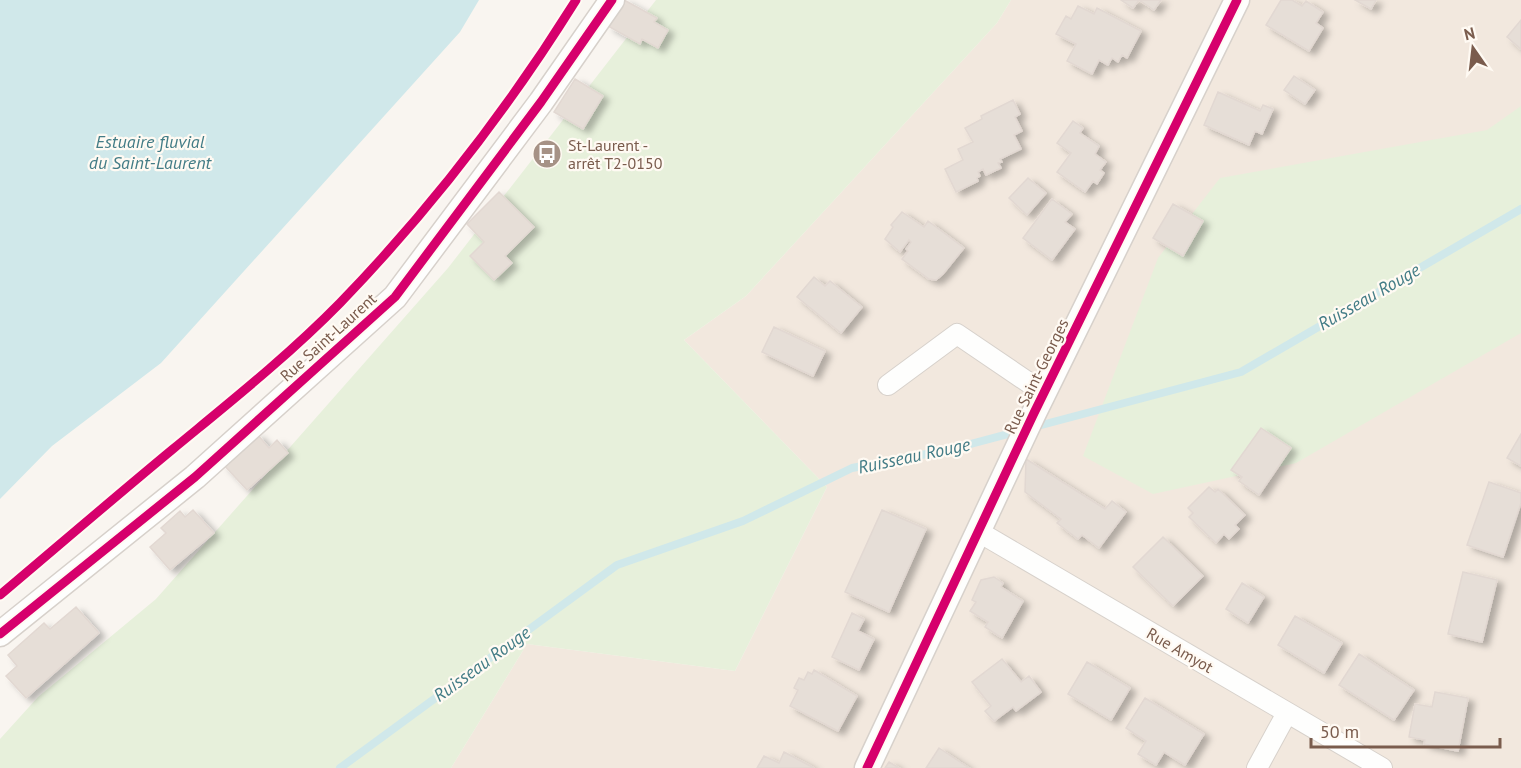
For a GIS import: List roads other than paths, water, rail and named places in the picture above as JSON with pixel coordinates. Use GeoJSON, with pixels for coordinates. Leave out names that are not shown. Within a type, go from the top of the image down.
{"type":"FeatureCollection","features":[{"type":"Feature","properties":{"kind":"street","name":"Rue Saint-Laurent"},"geometry":{"type":"LineString","coordinates":[[0,634],[195,477],[395,297],[541,102],[612,0]]}},
{"type":"Feature","properties":{"kind":"street","name":"Rue Saint-Georges"},"geometry":{"type":"LineString","coordinates":[[867,768],[1044,393],[1237,0]]}},
{"type":"Feature","properties":{"kind":"street"},"geometry":{"type":"LineString","coordinates":[[888,385],[957,334],[1044,393]]}},
{"type":"Feature","properties":{"kind":"street","name":"Rue Amyot"},"geometry":{"type":"LineString","coordinates":[[979,532],[1382,768]]}},
{"type":"Feature","properties":{"kind":"street"},"geometry":{"type":"LineString","coordinates":[[1257,768],[1287,712]]}},
{"type":"Feature","properties":{"kind":"water","name":"Estuaire fluvial du Saint-Laurent"},"geometry":{"type":"Polygon","coordinates":[[[0,0],[479,0],[460,32],[161,363],[52,446],[0,499],[0,0]]]}},
{"type":"Feature","properties":{"kind":"waterway","name":"Ruisseau Rouge"},"geometry":{"type":"LineString","coordinates":[[1034,427],[1241,372],[1521,209]]}},
{"type":"Feature","properties":{"kind":"waterway","name":"Ruisseau Rouge"},"geometry":{"type":"LineString","coordinates":[[340,768],[617,565],[743,521],[852,468],[948,450],[1019,431]]}},
{"type":"Feature","properties":{"kind":"place","name":"St-Laurent - arrêt T2-0150"},"geometry":{"type":"Point","coordinates":[547,154]}}]}
